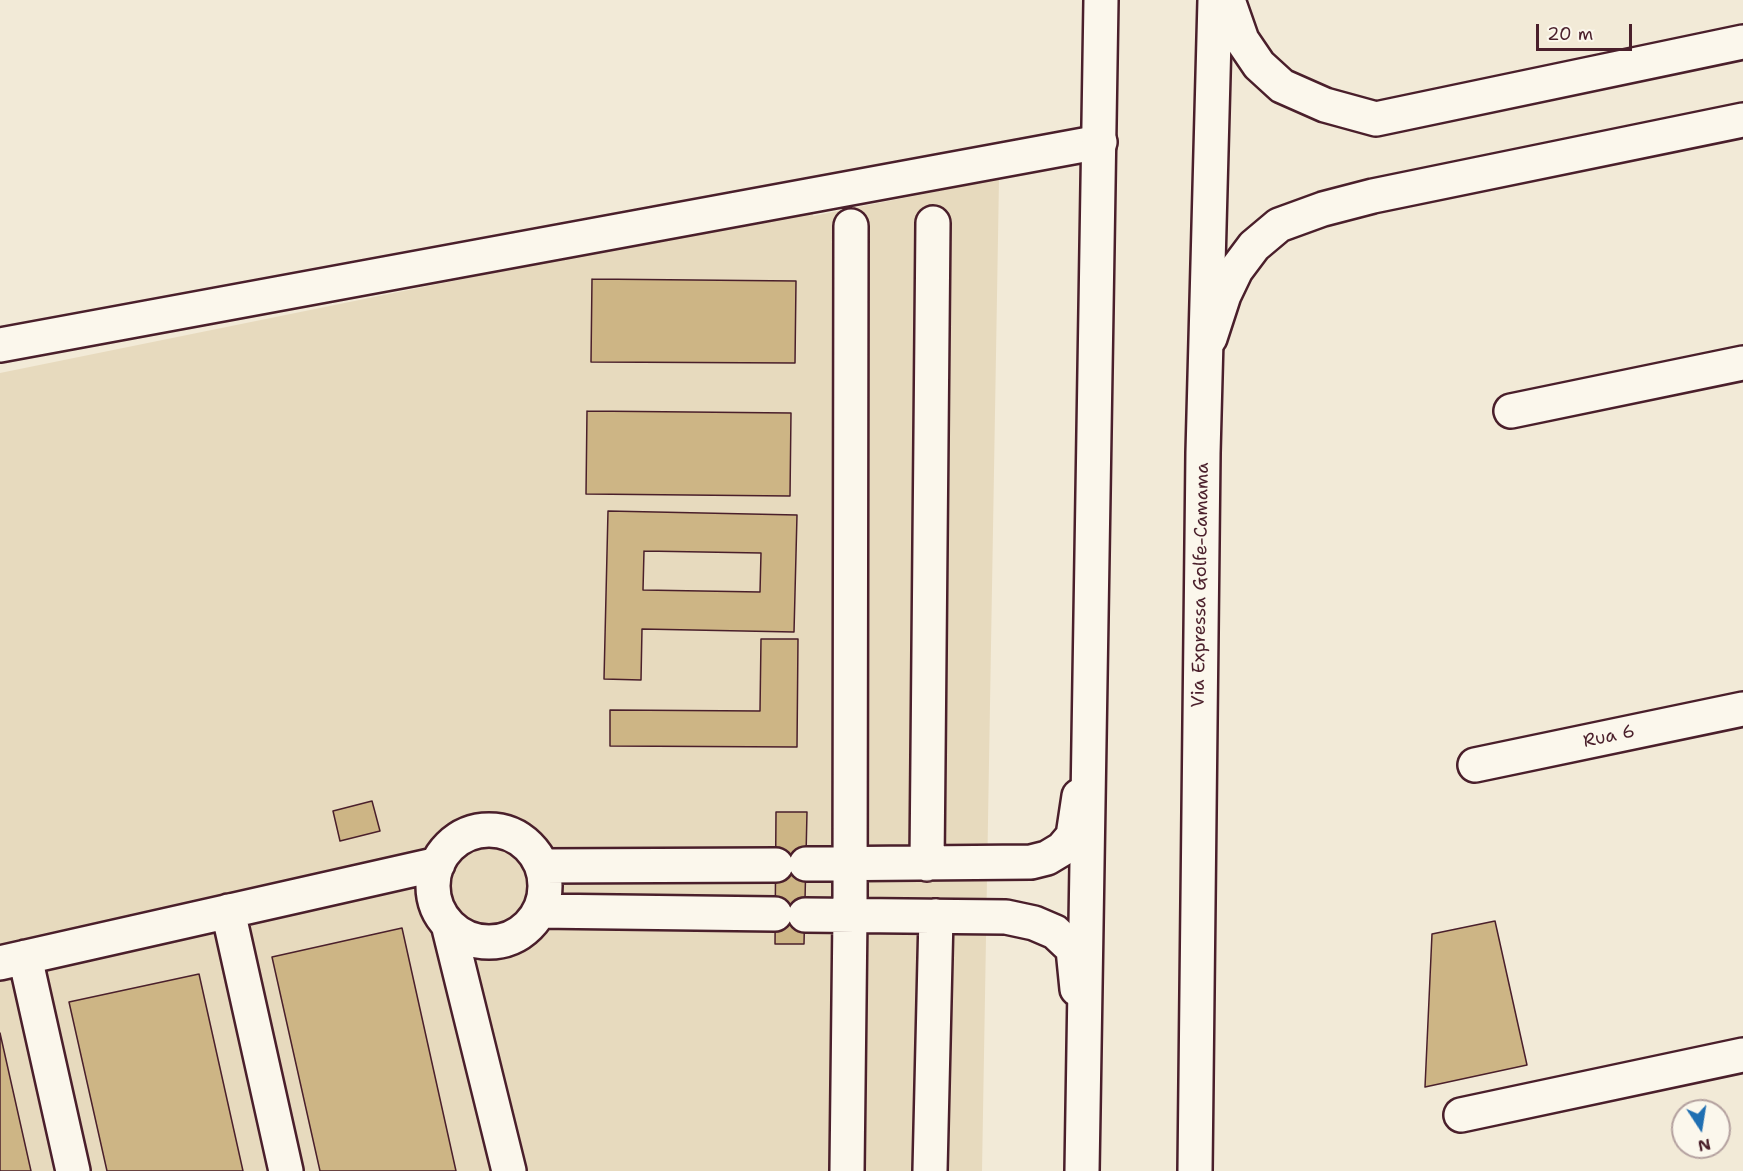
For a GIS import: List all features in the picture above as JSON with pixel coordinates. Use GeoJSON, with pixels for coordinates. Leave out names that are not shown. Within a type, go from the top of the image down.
{"type":"FeatureCollection","features":[{"type":"Feature","properties":{"kind":"main road"},"geometry":{"type":"LineString","coordinates":[[1082,1171],[1101,0]]}},
{"type":"Feature","properties":{"kind":"main road","name":"Via Expressa Golfe-Camama"},"geometry":{"type":"LineString","coordinates":[[1195,1171],[1205,351],[1215,0]]}},
{"type":"Feature","properties":{"kind":"main road"},"geometry":{"type":"LineString","coordinates":[[1228,0],[1242,40],[1259,65],[1282,86],[1325,105],[1376,119],[1743,42]]}},
{"type":"Feature","properties":{"kind":"main road"},"geometry":{"type":"LineString","coordinates":[[1205,351],[1224,295],[1236,270],[1254,246],[1279,225],[1323,209],[1373,196],[1743,120]]}},
{"type":"Feature","properties":{"kind":"main road"},"geometry":{"type":"LineString","coordinates":[[0,345],[1100,142]]}},
{"type":"Feature","properties":{"kind":"main road"},"geometry":{"type":"LineString","coordinates":[[927,864],[933,224]]}},
{"type":"Feature","properties":{"kind":"main road"},"geometry":{"type":"LineString","coordinates":[[847,1171],[850,915],[851,226]]}},
{"type":"Feature","properties":{"kind":"main road"},"geometry":{"type":"LineString","coordinates":[[1511,411],[1743,363]]}},
{"type":"Feature","properties":{"kind":"main road","name":"Rua 6"},"geometry":{"type":"LineString","coordinates":[[1475,765],[1743,709]]}},
{"type":"Feature","properties":{"kind":"main road"},"geometry":{"type":"LineString","coordinates":[[542,866],[1031,862],[1047,858],[1062,849],[1073,836],[1088,744]]}},
{"type":"Feature","properties":{"kind":"main road"},"geometry":{"type":"LineString","coordinates":[[481,831],[500,831],[517,837],[532,850],[542,866],[545,883],[544,901],[524,931],[507,939],[490,942],[471,940],[448,924],[434,900],[433,882],[438,864],[448,848],[463,837],[481,831]]}},
{"type":"Feature","properties":{"kind":"main road"},"geometry":{"type":"LineString","coordinates":[[73,1171],[13,960],[438,864]]}},
{"type":"Feature","properties":{"kind":"main road"},"geometry":{"type":"LineString","coordinates":[[228,911],[286,1171]]}},
{"type":"Feature","properties":{"kind":"main road"},"geometry":{"type":"LineString","coordinates":[[539,911],[1006,917],[1034,923],[1054,933],[1073,949],[1084,1044]]}},
{"type":"Feature","properties":{"kind":"main road"},"geometry":{"type":"LineString","coordinates":[[930,1171],[936,916]]}},
{"type":"Feature","properties":{"kind":"main road"},"geometry":{"type":"LineString","coordinates":[[448,924],[509,1171]]}},
{"type":"Feature","properties":{"kind":"main road"},"geometry":{"type":"LineString","coordinates":[[1461,1115],[1743,1055]]}},
{"type":"Feature","properties":{"kind":"shaded area"},"geometry":{"type":"Polygon","coordinates":[[[999,179],[982,1171],[0,1171],[0,373],[812,208],[813,216],[999,179]]]}},
{"type":"Feature","properties":{"kind":"building"},"geometry":{"type":"Polygon","coordinates":[[[592,279],[796,281],[795,363],[591,362],[592,279]]]}},
{"type":"Feature","properties":{"kind":"building"},"geometry":{"type":"Polygon","coordinates":[[[587,411],[791,413],[790,496],[586,494],[587,411]]]}},
{"type":"Feature","properties":{"kind":"building"},"geometry":{"type":"Polygon","coordinates":[[[608,511],[797,515],[794,632],[642,629],[641,680],[604,679],[608,511]],[[644,551],[643,590],[760,592],[761,553],[644,551]]]}},
{"type":"Feature","properties":{"kind":"building"},"geometry":{"type":"Polygon","coordinates":[[[761,639],[798,639],[797,747],[610,746],[610,710],[760,711],[761,639]]]}},
{"type":"Feature","properties":{"kind":"building"},"geometry":{"type":"Polygon","coordinates":[[[372,801],[380,831],[340,841],[333,811],[372,801]]]}},
{"type":"Feature","properties":{"kind":"building"},"geometry":{"type":"Polygon","coordinates":[[[776,812],[807,812],[804,944],[775,944],[776,812]]]}},
{"type":"Feature","properties":{"kind":"building"},"geometry":{"type":"Polygon","coordinates":[[[1495,921],[1527,1065],[1425,1087],[1432,934],[1495,921]]]}},
{"type":"Feature","properties":{"kind":"building"},"geometry":{"type":"Polygon","coordinates":[[[402,928],[456,1171],[320,1171],[272,957],[402,928]]]}},
{"type":"Feature","properties":{"kind":"building"},"geometry":{"type":"Polygon","coordinates":[[[199,974],[243,1171],[107,1171],[69,1002],[199,974]]]}},
{"type":"Feature","properties":{"kind":"building"},"geometry":{"type":"Polygon","coordinates":[[[0,1033],[31,1171],[0,1171],[0,1033]]]}}]}
